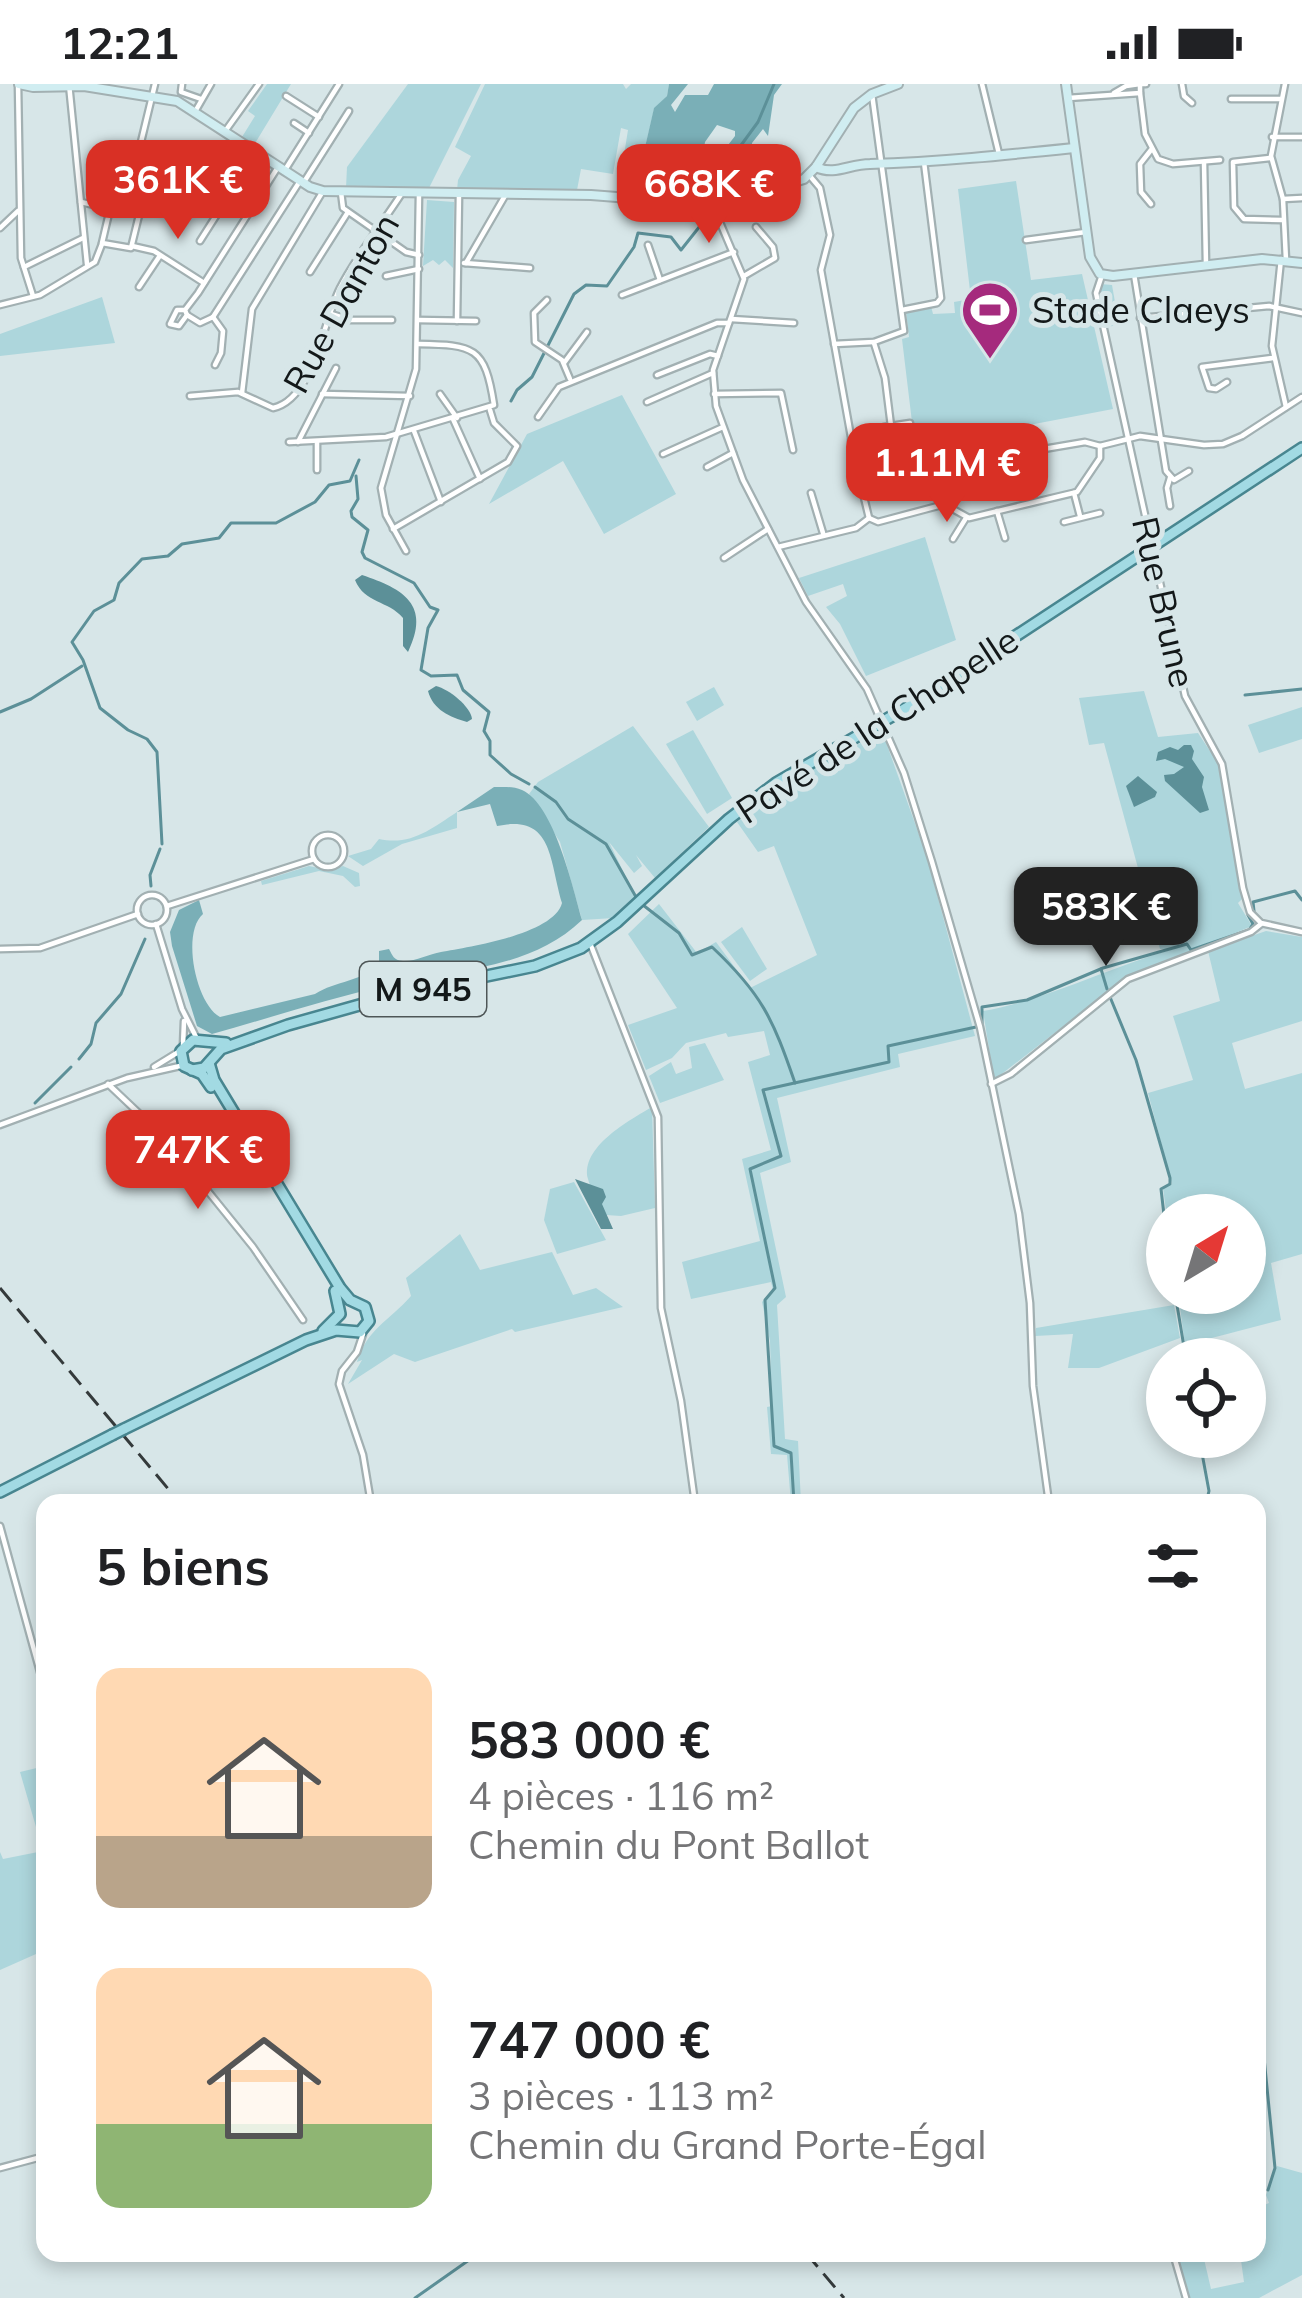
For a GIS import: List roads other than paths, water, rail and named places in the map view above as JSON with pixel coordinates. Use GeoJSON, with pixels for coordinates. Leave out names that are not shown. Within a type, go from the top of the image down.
{"type":"FeatureCollection","features":[{"type":"Feature","properties":{"kind":"main road"},"geometry":{"type":"LineString","coordinates":[[19,84],[69,84],[154,97],[194,113],[323,191],[597,195],[713,206],[809,174],[858,164],[1074,148]]}},
{"type":"Feature","properties":{"kind":"main road"},"geometry":{"type":"LineString","coordinates":[[29,84],[42,86]]}},
{"type":"Feature","properties":{"kind":"main road"},"geometry":{"type":"LineString","coordinates":[[809,174],[870,89],[898,84]]}},
{"type":"Feature","properties":{"kind":"main road","name":"Rue Brune"},"geometry":{"type":"LineString","coordinates":[[1066,84],[1091,262],[1102,274]]}},
{"type":"Feature","properties":{"kind":"main road"},"geometry":{"type":"LineString","coordinates":[[1102,274],[1283,260],[1302,263]]}},
{"type":"Feature","properties":{"kind":"main road","name":"Pavé de la Chapelle"},"geometry":{"type":"LineString","coordinates":[[182,1048],[202,1041],[244,1039],[378,999],[524,970],[590,942],[756,797],[882,722],[1302,448]]}},
{"type":"Feature","properties":{"kind":"main road","name":"Pavé de la Chapelle"},"geometry":{"type":"LineString","coordinates":[[189,1068],[202,1069],[244,1039]]}},
{"type":"Feature","properties":{"kind":"main road"},"geometry":{"type":"LineString","coordinates":[[202,1041],[214,1080],[337,1283],[369,1312],[367,1327],[358,1332],[306,1340]]}},
{"type":"Feature","properties":{"kind":"main road"},"geometry":{"type":"LineString","coordinates":[[182,1048],[189,1068],[204,1076],[338,1296],[341,1324],[349,1331]]}},
{"type":"Feature","properties":{"kind":"main road"},"geometry":{"type":"LineString","coordinates":[[1,1492],[306,1340],[332,1324],[346,1305],[356,1302]]}},
{"type":"Feature","properties":{"kind":"street"},"geometry":{"type":"LineString","coordinates":[[19,84],[20,209],[24,267],[33,296]]}},
{"type":"Feature","properties":{"kind":"street"},"geometry":{"type":"LineString","coordinates":[[69,84],[87,264]]}},
{"type":"Feature","properties":{"kind":"street"},"geometry":{"type":"LineString","coordinates":[[102,243],[129,250],[132,246],[141,207],[127,200],[154,84]]}},
{"type":"Feature","properties":{"kind":"street"},"geometry":{"type":"LineString","coordinates":[[182,84],[183,94],[202,98]]}},
{"type":"Feature","properties":{"kind":"street"},"geometry":{"type":"LineString","coordinates":[[194,113],[211,84]]}},
{"type":"Feature","properties":{"kind":"street"},"geometry":{"type":"LineString","coordinates":[[220,129],[259,84]]}},
{"type":"Feature","properties":{"kind":"street"},"geometry":{"type":"LineString","coordinates":[[339,84],[186,312],[200,323],[213,317],[349,111]]}},
{"type":"Feature","properties":{"kind":"street"},"geometry":{"type":"LineString","coordinates":[[982,84],[999,155]]}},
{"type":"Feature","properties":{"kind":"street"},"geometry":{"type":"LineString","coordinates":[[1109,95],[1143,84],[1145,134],[1151,149],[1170,164],[1220,160]]}},
{"type":"Feature","properties":{"kind":"street"},"geometry":{"type":"LineString","coordinates":[[1182,84],[1184,96],[1192,103]]}},
{"type":"Feature","properties":{"kind":"street"},"geometry":{"type":"LineString","coordinates":[[1286,84],[1271,158],[1283,199],[1283,260],[1274,306],[1273,358],[1286,407]]}},
{"type":"Feature","properties":{"kind":"street"},"geometry":{"type":"LineString","coordinates":[[834,344],[874,342],[903,333],[870,89]]}},
{"type":"Feature","properties":{"kind":"street"},"geometry":{"type":"LineString","coordinates":[[1068,98],[1140,93]]}},
{"type":"Feature","properties":{"kind":"street"},"geometry":{"type":"LineString","coordinates":[[286,96],[319,117]]}},
{"type":"Feature","properties":{"kind":"street"},"geometry":{"type":"LineString","coordinates":[[1231,99],[1281,99]]}},
{"type":"Feature","properties":{"kind":"street"},"geometry":{"type":"LineString","coordinates":[[294,123],[309,133]]}},
{"type":"Feature","properties":{"kind":"street"},"geometry":{"type":"LineString","coordinates":[[1273,137],[1302,137]]}},
{"type":"Feature","properties":{"kind":"street"},"geometry":{"type":"LineString","coordinates":[[1151,149],[1140,164],[1141,190],[1151,204]]}},
{"type":"Feature","properties":{"kind":"street"},"geometry":{"type":"LineString","coordinates":[[200,241],[256,153]]}},
{"type":"Feature","properties":{"kind":"street"},"geometry":{"type":"LineString","coordinates":[[1271,158],[1233,162],[1234,207],[1244,219],[1282,220]]}},
{"type":"Feature","properties":{"kind":"street"},"geometry":{"type":"LineString","coordinates":[[902,310],[941,298],[924,162]]}},
{"type":"Feature","properties":{"kind":"street"},"geometry":{"type":"LineString","coordinates":[[1204,162],[1206,265]]}},
{"type":"Feature","properties":{"kind":"street"},"geometry":{"type":"LineString","coordinates":[[809,174],[820,186],[830,235],[820,267],[850,440],[869,518]]}},
{"type":"Feature","properties":{"kind":"street"},"geometry":{"type":"LineString","coordinates":[[190,396],[242,393],[252,309],[323,191]]}},
{"type":"Feature","properties":{"kind":"street"},"geometry":{"type":"LineString","coordinates":[[341,192],[342,207],[410,254],[419,255]]}},
{"type":"Feature","properties":{"kind":"street","name":"Rue Danton"},"geometry":{"type":"LineString","coordinates":[[242,393],[276,407],[290,401],[304,380],[341,286],[402,193]]}},
{"type":"Feature","properties":{"kind":"street"},"geometry":{"type":"LineString","coordinates":[[406,551],[393,529],[381,488],[410,396],[418,344],[419,194]]}},
{"type":"Feature","properties":{"kind":"street"},"geometry":{"type":"LineString","coordinates":[[457,321],[462,263],[459,194]]}},
{"type":"Feature","properties":{"kind":"street"},"geometry":{"type":"LineString","coordinates":[[462,263],[506,194]]}},
{"type":"Feature","properties":{"kind":"street"},"geometry":{"type":"LineString","coordinates":[[1283,199],[1302,198]]}},
{"type":"Feature","properties":{"kind":"street"},"geometry":{"type":"LineString","coordinates":[[0,305],[48,291],[98,258],[110,208],[81,202]]}},
{"type":"Feature","properties":{"kind":"street"},"geometry":{"type":"LineString","coordinates":[[713,206],[744,276],[713,373],[723,427],[768,529],[811,609],[859,674],[882,722],[908,786],[978,1020],[1023,1243],[1033,1386],[1048,1494]]}},
{"type":"Feature","properties":{"kind":"street"},"geometry":{"type":"LineString","coordinates":[[0,228],[20,209]]}},
{"type":"Feature","properties":{"kind":"street"},"geometry":{"type":"LineString","coordinates":[[310,272],[349,212]]}},
{"type":"Feature","properties":{"kind":"street"},"geometry":{"type":"LineString","coordinates":[[744,276],[776,258],[756,227]]}},
{"type":"Feature","properties":{"kind":"street"},"geometry":{"type":"LineString","coordinates":[[1026,240],[1086,232]]}},
{"type":"Feature","properties":{"kind":"street"},"geometry":{"type":"LineString","coordinates":[[24,267],[84,237]]}},
{"type":"Feature","properties":{"kind":"street"},"geometry":{"type":"LineString","coordinates":[[648,245],[661,280]]}},
{"type":"Feature","properties":{"kind":"street"},"geometry":{"type":"LineString","coordinates":[[132,246],[160,254],[206,281]]}},
{"type":"Feature","properties":{"kind":"street"},"geometry":{"type":"LineString","coordinates":[[622,295],[734,252]]}},
{"type":"Feature","properties":{"kind":"street"},"geometry":{"type":"LineString","coordinates":[[139,287],[160,254]]}},
{"type":"Feature","properties":{"kind":"street"},"geometry":{"type":"LineString","coordinates":[[462,263],[530,268]]}},
{"type":"Feature","properties":{"kind":"street"},"geometry":{"type":"LineString","coordinates":[[386,276],[419,268]]}},
{"type":"Feature","properties":{"kind":"street","name":"Rue Brune"},"geometry":{"type":"LineString","coordinates":[[1102,274],[1096,293],[1185,696],[1222,764],[1241,881],[1250,912],[1261,923]]}},
{"type":"Feature","properties":{"kind":"street"},"geometry":{"type":"LineString","coordinates":[[1134,274],[1170,478],[1170,506]]}},
{"type":"Feature","properties":{"kind":"street"},"geometry":{"type":"LineString","coordinates":[[547,300],[534,311],[536,344],[564,364],[571,381]]}},
{"type":"Feature","properties":{"kind":"street"},"geometry":{"type":"LineString","coordinates":[[1140,318],[1274,306],[1302,313]]}},
{"type":"Feature","properties":{"kind":"street"},"geometry":{"type":"LineString","coordinates":[[331,314],[350,320],[392,320]]}},
{"type":"Feature","properties":{"kind":"street"},"geometry":{"type":"LineString","coordinates":[[213,317],[223,328],[221,352],[214,365]]}},
{"type":"Feature","properties":{"kind":"street"},"geometry":{"type":"LineString","coordinates":[[418,320],[476,321]]}},
{"type":"Feature","properties":{"kind":"street"},"geometry":{"type":"LineString","coordinates":[[538,417],[557,388],[717,323],[794,323]]}},
{"type":"Feature","properties":{"kind":"street"},"geometry":{"type":"LineString","coordinates":[[564,364],[587,332]]}},
{"type":"Feature","properties":{"kind":"street"},"geometry":{"type":"LineString","coordinates":[[874,342],[886,382],[891,425]]}},
{"type":"Feature","properties":{"kind":"street"},"geometry":{"type":"LineString","coordinates":[[393,529],[506,463],[517,446],[494,424],[480,357],[460,345],[418,344]]}},
{"type":"Feature","properties":{"kind":"street"},"geometry":{"type":"LineString","coordinates":[[657,375],[710,354],[718,356]]}},
{"type":"Feature","properties":{"kind":"street"},"geometry":{"type":"LineString","coordinates":[[1228,382],[1212,390],[1204,384],[1202,368],[1273,358]]}},
{"type":"Feature","properties":{"kind":"street"},"geometry":{"type":"LineString","coordinates":[[298,442],[336,368]]}},
{"type":"Feature","properties":{"kind":"street"},"geometry":{"type":"LineString","coordinates":[[647,402],[713,373]]}},
{"type":"Feature","properties":{"kind":"street"},"geometry":{"type":"LineString","coordinates":[[714,394],[781,393],[793,450]]}},
{"type":"Feature","properties":{"kind":"street"},"geometry":{"type":"LineString","coordinates":[[322,394],[410,396]]}},
{"type":"Feature","properties":{"kind":"street"},"geometry":{"type":"LineString","coordinates":[[440,394],[480,479]]}},
{"type":"Feature","properties":{"kind":"street"},"geometry":{"type":"LineString","coordinates":[[869,518],[878,522],[934,508],[968,466],[1083,442],[1100,446],[1129,438],[1160,436],[1204,446],[1223,444],[1302,397]]}},
{"type":"Feature","properties":{"kind":"street"},"geometry":{"type":"LineString","coordinates":[[289,442],[396,435],[492,405]]}},
{"type":"Feature","properties":{"kind":"street"},"geometry":{"type":"LineString","coordinates":[[850,440],[910,423]]}},
{"type":"Feature","properties":{"kind":"street"},"geometry":{"type":"LineString","coordinates":[[663,454],[723,427]]}},
{"type":"Feature","properties":{"kind":"street"},"geometry":{"type":"LineString","coordinates":[[414,431],[441,502]]}},
{"type":"Feature","properties":{"kind":"street"},"geometry":{"type":"LineString","coordinates":[[317,442],[317,470]]}},
{"type":"Feature","properties":{"kind":"street"},"geometry":{"type":"LineString","coordinates":[[942,503],[966,518],[1074,493],[1100,458],[1100,446]]}},
{"type":"Feature","properties":{"kind":"street"},"geometry":{"type":"LineString","coordinates":[[707,467],[733,453]]}},
{"type":"Feature","properties":{"kind":"street"},"geometry":{"type":"LineString","coordinates":[[860,481],[906,469]]}},
{"type":"Feature","properties":{"kind":"street"},"geometry":{"type":"LineString","coordinates":[[1170,478],[1189,471]]}},
{"type":"Feature","properties":{"kind":"street"},"geometry":{"type":"LineString","coordinates":[[1074,493],[1080,516]]}},
{"type":"Feature","properties":{"kind":"street"},"geometry":{"type":"LineString","coordinates":[[811,494],[824,536]]}},
{"type":"Feature","properties":{"kind":"street"},"geometry":{"type":"LineString","coordinates":[[997,511],[1005,538]]}},
{"type":"Feature","properties":{"kind":"street"},"geometry":{"type":"LineString","coordinates":[[1064,522],[1100,513]]}},
{"type":"Feature","properties":{"kind":"street"},"geometry":{"type":"LineString","coordinates":[[778,547],[859,527],[869,518]]}},
{"type":"Feature","properties":{"kind":"street"},"geometry":{"type":"LineString","coordinates":[[953,539],[966,518]]}},
{"type":"Feature","properties":{"kind":"street"},"geometry":{"type":"LineString","coordinates":[[724,558],[768,529]]}},
{"type":"Feature","properties":{"kind":"street"},"geometry":{"type":"LineString","coordinates":[[166,906],[314,859],[328,867],[344,853],[341,841],[332,836],[318,839],[312,848],[314,859]]}},
{"type":"Feature","properties":{"kind":"street"},"geometry":{"type":"LineString","coordinates":[[151,895],[166,906],[166,916],[156,924],[147,924],[138,914],[142,899],[151,895]]}},
{"type":"Feature","properties":{"kind":"street"},"geometry":{"type":"LineString","coordinates":[[0,949],[40,948],[138,914]]}},
{"type":"Feature","properties":{"kind":"street"},"geometry":{"type":"LineString","coordinates":[[991,1084],[1011,1074],[1128,979],[1251,932],[1261,923],[1302,932]]}},
{"type":"Feature","properties":{"kind":"street"},"geometry":{"type":"LineString","coordinates":[[156,924],[182,1009],[202,1041]]}},
{"type":"Feature","properties":{"kind":"street"},"geometry":{"type":"LineString","coordinates":[[590,942],[658,1117],[661,1308],[694,1494]]}},
{"type":"Feature","properties":{"kind":"street"},"geometry":{"type":"LineString","coordinates":[[127,1078],[170,1060],[182,1048],[182,1009]]}},
{"type":"Feature","properties":{"kind":"street","name":"Pavé de la Chapelle"},"geometry":{"type":"LineString","coordinates":[[0,1125],[127,1078],[167,1066],[189,1068]]}},
{"type":"Feature","properties":{"kind":"street"},"geometry":{"type":"LineString","coordinates":[[109,1084],[165,1138],[253,1247],[303,1321]]}},
{"type":"Feature","properties":{"kind":"street"},"geometry":{"type":"LineString","coordinates":[[367,1327],[339,1384],[363,1455],[369,1494]]}},
{"type":"Feature","properties":{"kind":"street"},"geometry":{"type":"LineString","coordinates":[[349,1331],[356,1347],[351,1360]]}},
{"type":"Feature","properties":{"kind":"street"},"geometry":{"type":"LineString","coordinates":[[0,1526],[36,1657]]}},
{"type":"Feature","properties":{"kind":"street"},"geometry":{"type":"LineString","coordinates":[[0,2168],[36,2158]]}},
{"type":"Feature","properties":{"kind":"street"},"geometry":{"type":"LineString","coordinates":[[1176,2262],[1186,2298]]}},
{"type":"Feature","properties":{"kind":"waterway"},"geometry":{"type":"LineString","coordinates":[[707,197],[758,122],[774,84]]}},
{"type":"Feature","properties":{"kind":"waterway"},"geometry":{"type":"LineString","coordinates":[[511,401],[532,377],[574,294],[586,285],[607,286],[634,247],[638,233],[671,237],[681,250],[700,226]]}},
{"type":"Feature","properties":{"kind":"waterway"},"geometry":{"type":"LineString","coordinates":[[162,844],[157,752],[147,739],[100,708],[72,642],[94,611],[114,600],[119,583],[142,559],[168,556],[182,544],[219,538],[231,523],[276,523],[315,502],[329,485],[350,481],[359,460]]}},
{"type":"Feature","properties":{"kind":"waterway"},"geometry":{"type":"LineString","coordinates":[[356,476],[358,499],[351,511],[368,530],[362,552],[365,558],[414,583],[430,607],[438,610],[428,628],[421,670],[431,676],[457,675],[463,690],[489,712],[484,731],[490,755],[529,784]]}},
{"type":"Feature","properties":{"kind":"waterway"},"geometry":{"type":"LineString","coordinates":[[0,712],[31,699],[82,666]]}},
{"type":"Feature","properties":{"kind":"waterway"},"geometry":{"type":"LineString","coordinates":[[1245,695],[1302,689]]}},
{"type":"Feature","properties":{"kind":"waterway"},"geometry":{"type":"LineString","coordinates":[[535,787],[556,802],[568,819],[606,844],[636,897]]}},
{"type":"Feature","properties":{"kind":"waterway"},"geometry":{"type":"LineString","coordinates":[[151,886],[160,849]]}},
{"type":"Feature","properties":{"kind":"waterway"},"geometry":{"type":"LineString","coordinates":[[1254,911],[1253,902],[1295,891],[1302,900]]}},
{"type":"Feature","properties":{"kind":"waterway"},"geometry":{"type":"LineString","coordinates":[[643,905],[679,933],[692,955],[712,947],[743,979],[772,1024],[795,1083]]}},
{"type":"Feature","properties":{"kind":"waterway"},"geometry":{"type":"LineString","coordinates":[[982,1025],[982,1007],[1027,1000],[1103,968],[1187,944],[1191,950],[1249,930],[1253,924],[1248,915]]}},
{"type":"Feature","properties":{"kind":"waterway"},"geometry":{"type":"LineString","coordinates":[[79,1059],[91,1044],[96,1023],[121,994],[145,939]]}},
{"type":"Feature","properties":{"kind":"waterway"},"geometry":{"type":"LineString","coordinates":[[1101,969],[1107,989]]}},
{"type":"Feature","properties":{"kind":"waterway"},"geometry":{"type":"LineString","coordinates":[[1110,997],[1136,1060],[1170,1178],[1162,1194]]}},
{"type":"Feature","properties":{"kind":"waterway"},"geometry":{"type":"LineString","coordinates":[[793,1494],[791,1453],[774,1446],[765,1300],[775,1288],[750,1169],[781,1156],[763,1090],[889,1062],[888,1046],[976,1027]]}},
{"type":"Feature","properties":{"kind":"waterway"},"geometry":{"type":"LineString","coordinates":[[35,1103],[71,1067]]}},
{"type":"Feature","properties":{"kind":"waterway"},"geometry":{"type":"LineString","coordinates":[[1178,1314],[1182,1338]]}},
{"type":"Feature","properties":{"kind":"waterway"},"geometry":{"type":"LineString","coordinates":[[1203,1458],[1208,1494]]}},
{"type":"Feature","properties":{"kind":"waterway"},"geometry":{"type":"LineString","coordinates":[[1266,2078],[1275,2168],[1268,2190]]}},
{"type":"Feature","properties":{"kind":"waterway"},"geometry":{"type":"LineString","coordinates":[[415,2298],[466,2262]]}},
{"type":"Feature","properties":{"kind":"railway"},"geometry":{"type":"LineString","coordinates":[[0,1288],[172,1494]]}},
{"type":"Feature","properties":{"kind":"railway"},"geometry":{"type":"LineString","coordinates":[[814,2262],[844,2298]]}},
{"type":"Feature","properties":{"kind":"place","name":"Stade Claeys"},"geometry":{"type":"Point","coordinates":[990,361]}}]}
